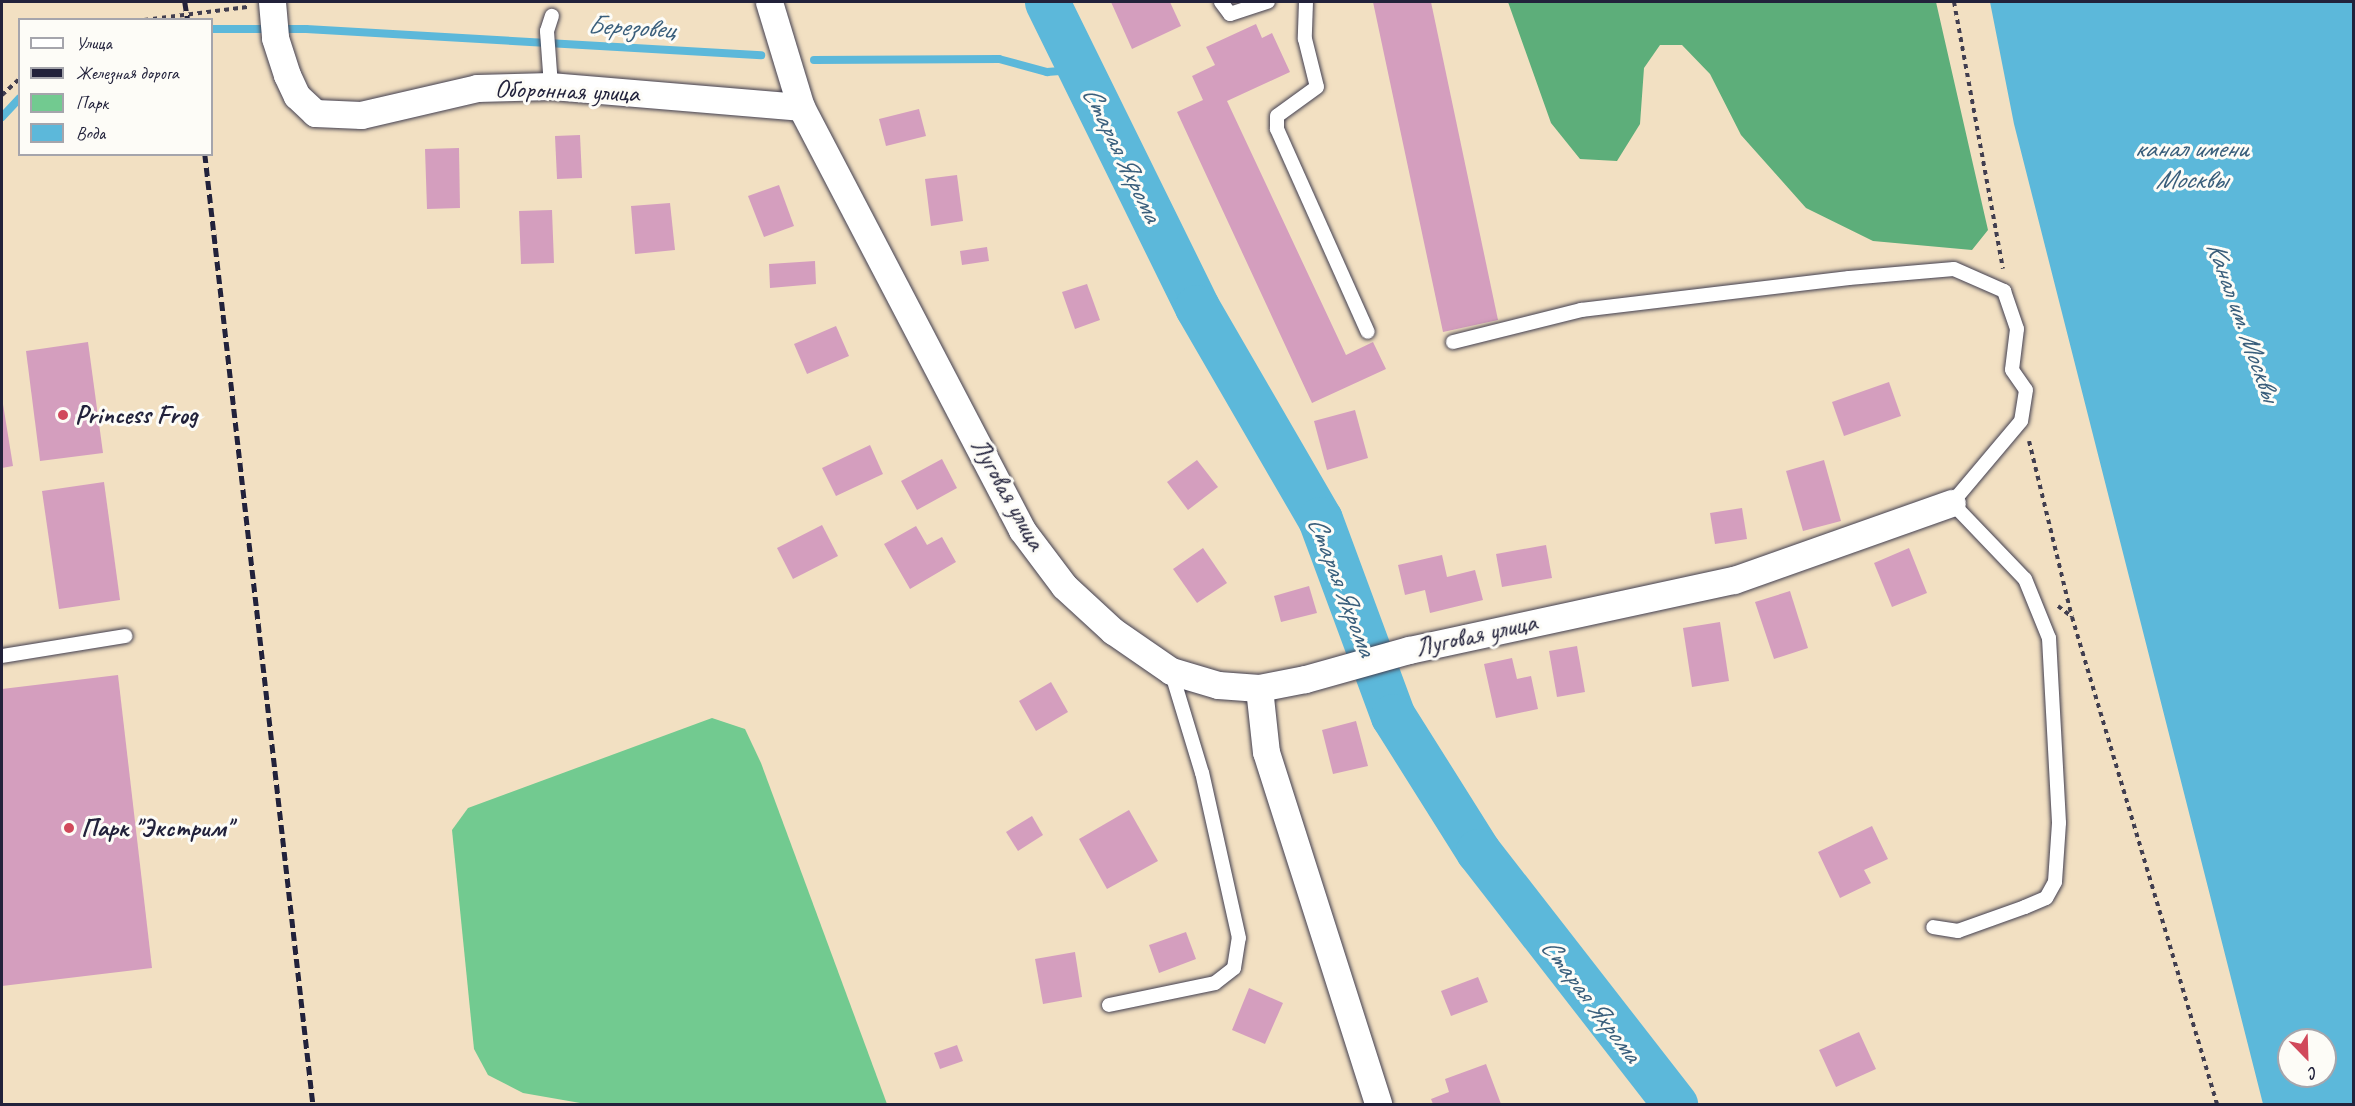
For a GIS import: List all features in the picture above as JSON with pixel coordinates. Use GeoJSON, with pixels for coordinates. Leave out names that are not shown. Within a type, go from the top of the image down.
{"type":"FeatureCollection","features":[{"type":"Feature","properties":{"kind":"street","name":"Луговая улица"},"geometry":{"type":"LineString","coordinates":[[769,2],[801,107],[1022,530],[1064,586],[1113,632],[1171,671],[1218,685],[1259,687],[1305,679],[1409,650],[1734,580],[1952,503]]}},
{"type":"Feature","properties":{"kind":"street","name":"Оборонная улица"},"geometry":{"type":"LineString","coordinates":[[272,18],[297,96],[315,113],[361,115],[477,88],[551,86],[801,107]]}},
{"type":"Feature","properties":{"kind":"street"},"geometry":{"type":"LineString","coordinates":[[1259,687],[1266,752],[1378,1104]]}},
{"type":"Feature","properties":{"kind":"lane"},"geometry":{"type":"LineString","coordinates":[[1221,2],[1230,14],[1268,2]]}},
{"type":"Feature","properties":{"kind":"lane"},"geometry":{"type":"LineString","coordinates":[[1306,2],[1305,39],[1317,87],[1277,116],[1277,129],[1368,332]]}},
{"type":"Feature","properties":{"kind":"lane"},"geometry":{"type":"LineString","coordinates":[[551,86],[548,31],[552,16]]}},
{"type":"Feature","properties":{"kind":"lane"},"geometry":{"type":"LineString","coordinates":[[1453,342],[1581,310],[1849,278],[1954,269],[2004,291],[2017,329],[2012,370],[2026,390],[2022,413],[1993,460],[1952,503],[2025,579],[2039,606],[2049,638],[2059,823],[2055,882],[2046,898],[1958,931],[1933,927]]}},
{"type":"Feature","properties":{"kind":"lane"},"geometry":{"type":"LineString","coordinates":[[2,656],[125,636]]}},
{"type":"Feature","properties":{"kind":"lane"},"geometry":{"type":"LineString","coordinates":[[1109,1005],[1215,983],[1233,968],[1237,948],[1202,773],[1171,671]]}},
{"type":"Feature","properties":{"kind":"path"},"geometry":{"type":"LineString","coordinates":[[1954,2],[2004,291]]}},
{"type":"Feature","properties":{"kind":"path"},"geometry":{"type":"LineString","coordinates":[[157,18],[239,5],[272,18]]}},
{"type":"Feature","properties":{"kind":"path"},"geometry":{"type":"LineString","coordinates":[[2,95],[18,80]]}},
{"type":"Feature","properties":{"kind":"path"},"geometry":{"type":"LineString","coordinates":[[2022,413],[2072,617],[2217,1104]]}},
{"type":"Feature","properties":{"kind":"green space"},"geometry":{"type":"Polygon","coordinates":[[[1508,2],[1936,2],[1988,230],[1972,250],[1873,241],[1806,208],[1741,135],[1710,74],[1682,45],[1660,45],[1644,68],[1640,124],[1617,161],[1580,159],[1551,123],[1508,2]]]}},
{"type":"Feature","properties":{"kind":"green space"},"geometry":{"type":"Polygon","coordinates":[[[712,718],[745,729],[761,763],[887,1104],[586,1104],[523,1093],[488,1075],[474,1049],[452,830],[468,808],[712,718]]]}},
{"type":"Feature","properties":{"kind":"water","name":"канал имени Москвы"},"geometry":{"type":"Polygon","coordinates":[[[1990,2],[2353,2],[2353,1104],[2263,1104],[2014,124],[1990,2]]]}},
{"type":"Feature","properties":{"kind":"building"},"geometry":{"type":"Polygon","coordinates":[[[1111,2],[1170,2],[1181,26],[1132,49],[1111,2]]]}},
{"type":"Feature","properties":{"kind":"building"},"geometry":{"type":"Polygon","coordinates":[[[1373,2],[1431,2],[1498,320],[1443,332],[1373,2]]]}},
{"type":"Feature","properties":{"kind":"building"},"geometry":{"type":"Polygon","coordinates":[[[1256,24],[1262,38],[1272,33],[1290,72],[1227,101],[1346,355],[1373,342],[1386,369],[1312,403],[1177,112],[1203,100],[1192,76],[1215,65],[1206,47],[1256,24]]]}},
{"type":"Feature","properties":{"kind":"building"},"geometry":{"type":"Polygon","coordinates":[[[919,109],[926,136],[886,146],[879,119],[919,109]]]}},
{"type":"Feature","properties":{"kind":"building"},"geometry":{"type":"Polygon","coordinates":[[[580,135],[582,178],[557,179],[555,136],[580,135]]]}},
{"type":"Feature","properties":{"kind":"building"},"geometry":{"type":"Polygon","coordinates":[[[459,148],[460,208],[427,209],[425,149],[459,148]]]}},
{"type":"Feature","properties":{"kind":"building"},"geometry":{"type":"Polygon","coordinates":[[[957,175],[963,221],[931,226],[925,179],[957,175]]]}},
{"type":"Feature","properties":{"kind":"building"},"geometry":{"type":"Polygon","coordinates":[[[779,185],[794,226],[764,237],[748,196],[779,185]]]}},
{"type":"Feature","properties":{"kind":"building"},"geometry":{"type":"Polygon","coordinates":[[[670,203],[675,250],[635,254],[631,206],[670,203]]]}},
{"type":"Feature","properties":{"kind":"building"},"geometry":{"type":"Polygon","coordinates":[[[552,210],[554,263],[521,264],[519,211],[552,210]]]}},
{"type":"Feature","properties":{"kind":"building"},"geometry":{"type":"Polygon","coordinates":[[[987,247],[989,261],[962,265],[960,251],[987,247]]]}},
{"type":"Feature","properties":{"kind":"building"},"geometry":{"type":"Polygon","coordinates":[[[815,261],[816,284],[770,288],[769,264],[815,261]]]}},
{"type":"Feature","properties":{"kind":"building"},"geometry":{"type":"Polygon","coordinates":[[[1087,284],[1100,320],[1075,329],[1062,292],[1087,284]]]}},
{"type":"Feature","properties":{"kind":"building"},"geometry":{"type":"Polygon","coordinates":[[[836,326],[849,356],[807,374],[794,344],[836,326]]]}},
{"type":"Feature","properties":{"kind":"building"},"geometry":{"type":"Polygon","coordinates":[[[88,342],[103,453],[40,461],[26,351],[88,342]]]}},
{"type":"Feature","properties":{"kind":"building"},"geometry":{"type":"Polygon","coordinates":[[[1889,382],[1901,416],[1844,436],[1832,402],[1889,382]]]}},
{"type":"Feature","properties":{"kind":"building"},"geometry":{"type":"Polygon","coordinates":[[[2,398],[13,466],[2,468],[2,398]]]}},
{"type":"Feature","properties":{"kind":"building"},"geometry":{"type":"Polygon","coordinates":[[[1355,410],[1368,458],[1327,470],[1314,421],[1355,410]]]}},
{"type":"Feature","properties":{"kind":"building"},"geometry":{"type":"Polygon","coordinates":[[[870,445],[883,474],[836,496],[822,468],[870,445]]]}},
{"type":"Feature","properties":{"kind":"building"},"geometry":{"type":"Polygon","coordinates":[[[942,459],[957,488],[917,510],[901,481],[942,459]]]}},
{"type":"Feature","properties":{"kind":"building"},"geometry":{"type":"Polygon","coordinates":[[[1197,460],[1218,487],[1188,510],[1167,482],[1197,460]]]}},
{"type":"Feature","properties":{"kind":"building"},"geometry":{"type":"Polygon","coordinates":[[[1824,460],[1841,521],[1803,531],[1786,471],[1824,460]]]}},
{"type":"Feature","properties":{"kind":"building"},"geometry":{"type":"Polygon","coordinates":[[[104,482],[120,600],[59,609],[42,491],[104,482]]]}},
{"type":"Feature","properties":{"kind":"building"},"geometry":{"type":"Polygon","coordinates":[[[1742,508],[1747,539],[1715,544],[1710,513],[1742,508]]]}},
{"type":"Feature","properties":{"kind":"building"},"geometry":{"type":"Polygon","coordinates":[[[822,525],[838,556],[793,579],[777,548],[822,525]]]}},
{"type":"Feature","properties":{"kind":"building"},"geometry":{"type":"Polygon","coordinates":[[[916,526],[927,545],[942,537],[956,562],[910,589],[884,544],[916,526]]]}},
{"type":"Feature","properties":{"kind":"building"},"geometry":{"type":"Polygon","coordinates":[[[1546,545],[1552,578],[1502,587],[1496,554],[1546,545]]]}},
{"type":"Feature","properties":{"kind":"building"},"geometry":{"type":"Polygon","coordinates":[[[1203,548],[1227,583],[1197,603],[1173,569],[1203,548]]]}},
{"type":"Feature","properties":{"kind":"building"},"geometry":{"type":"Polygon","coordinates":[[[1909,548],[1927,593],[1892,607],[1874,563],[1909,548]]]}},
{"type":"Feature","properties":{"kind":"building"},"geometry":{"type":"Polygon","coordinates":[[[1442,555],[1447,577],[1475,570],[1483,600],[1430,613],[1425,590],[1405,595],[1398,565],[1442,555]]]}},
{"type":"Feature","properties":{"kind":"building"},"geometry":{"type":"Polygon","coordinates":[[[1309,586],[1317,613],[1281,622],[1274,596],[1309,586]]]}},
{"type":"Feature","properties":{"kind":"building"},"geometry":{"type":"Polygon","coordinates":[[[1790,591],[1808,648],[1774,659],[1755,602],[1790,591]]]}},
{"type":"Feature","properties":{"kind":"building"},"geometry":{"type":"Polygon","coordinates":[[[1720,622],[1729,681],[1692,687],[1683,628],[1720,622]]]}},
{"type":"Feature","properties":{"kind":"building"},"geometry":{"type":"Polygon","coordinates":[[[1577,646],[1585,692],[1557,697],[1549,651],[1577,646]]]}},
{"type":"Feature","properties":{"kind":"building"},"geometry":{"type":"Polygon","coordinates":[[[1512,658],[1517,679],[1531,676],[1538,709],[1496,718],[1484,664],[1512,658]]]}},
{"type":"Feature","properties":{"kind":"building","name":"Парк \"Экстрим\""},"geometry":{"type":"Polygon","coordinates":[[[118,675],[152,968],[2,986],[2,689],[118,675]]]}},
{"type":"Feature","properties":{"kind":"building"},"geometry":{"type":"Polygon","coordinates":[[[1051,682],[1068,712],[1036,731],[1019,701],[1051,682]]]}},
{"type":"Feature","properties":{"kind":"building"},"geometry":{"type":"Polygon","coordinates":[[[1356,721],[1368,766],[1333,774],[1322,730],[1356,721]]]}},
{"type":"Feature","properties":{"kind":"building"},"geometry":{"type":"Polygon","coordinates":[[[1129,810],[1158,861],[1107,889],[1079,839],[1129,810]]]}},
{"type":"Feature","properties":{"kind":"building"},"geometry":{"type":"Polygon","coordinates":[[[1032,816],[1043,835],[1018,851],[1006,832],[1032,816]]]}},
{"type":"Feature","properties":{"kind":"building"},"geometry":{"type":"Polygon","coordinates":[[[1872,826],[1888,859],[1864,870],[1871,883],[1840,898],[1818,852],[1872,826]]]}},
{"type":"Feature","properties":{"kind":"building"},"geometry":{"type":"Polygon","coordinates":[[[1186,932],[1196,959],[1159,973],[1149,945],[1186,932]]]}},
{"type":"Feature","properties":{"kind":"building"},"geometry":{"type":"Polygon","coordinates":[[[1075,952],[1082,997],[1043,1004],[1035,959],[1075,952]]]}},
{"type":"Feature","properties":{"kind":"building"},"geometry":{"type":"Polygon","coordinates":[[[1478,977],[1488,1002],[1451,1016],[1441,991],[1478,977]]]}},
{"type":"Feature","properties":{"kind":"building"},"geometry":{"type":"Polygon","coordinates":[[[1249,988],[1283,1003],[1265,1044],[1232,1030],[1249,988]]]}},
{"type":"Feature","properties":{"kind":"building"},"geometry":{"type":"Polygon","coordinates":[[[1859,1032],[1876,1069],[1836,1087],[1819,1050],[1859,1032]]]}},
{"type":"Feature","properties":{"kind":"building"},"geometry":{"type":"Polygon","coordinates":[[[957,1045],[963,1061],[940,1069],[934,1053],[957,1045]]]}},
{"type":"Feature","properties":{"kind":"building"},"geometry":{"type":"Polygon","coordinates":[[[1486,1064],[1501,1104],[1433,1104],[1431,1099],[1449,1092],[1445,1079],[1486,1064]]]}},
{"type":"Feature","properties":{"kind":"waterway","name":"Старая Яхрома"},"geometry":{"type":"LineString","coordinates":[[1047,2],[1197,307],[1320,519],[1393,716],[1478,851],[1675,1104]]}},
{"type":"Feature","properties":{"kind":"waterway","name":"Березовец"},"geometry":{"type":"LineString","coordinates":[[213,29],[306,29],[761,55]]}},
{"type":"Feature","properties":{"kind":"waterway","name":"Березовец"},"geometry":{"type":"LineString","coordinates":[[814,60],[999,59],[1047,72],[1060,71],[1073,56]]}},
{"type":"Feature","properties":{"kind":"waterway","name":"Березовец"},"geometry":{"type":"LineString","coordinates":[[2,117],[18,100]]}},
{"type":"Feature","properties":{"kind":"railway"},"geometry":{"type":"LineString","coordinates":[[185,2],[188,18]]}},
{"type":"Feature","properties":{"kind":"railway"},"geometry":{"type":"LineString","coordinates":[[205,156],[313,1104]]}},
{"type":"Feature","properties":{"kind":"place","name":"Princess Frog"},"geometry":{"type":"Point","coordinates":[63,415]}},
{"type":"Feature","properties":{"kind":"place","name":"Парк \"Экстрим\""},"geometry":{"type":"Point","coordinates":[69,828]}},
{"type":"Feature","properties":{"kind":"water label","name":"Канал им. Москвы"},"geometry":{"type":"Point","coordinates":[2243,321]}}]}
